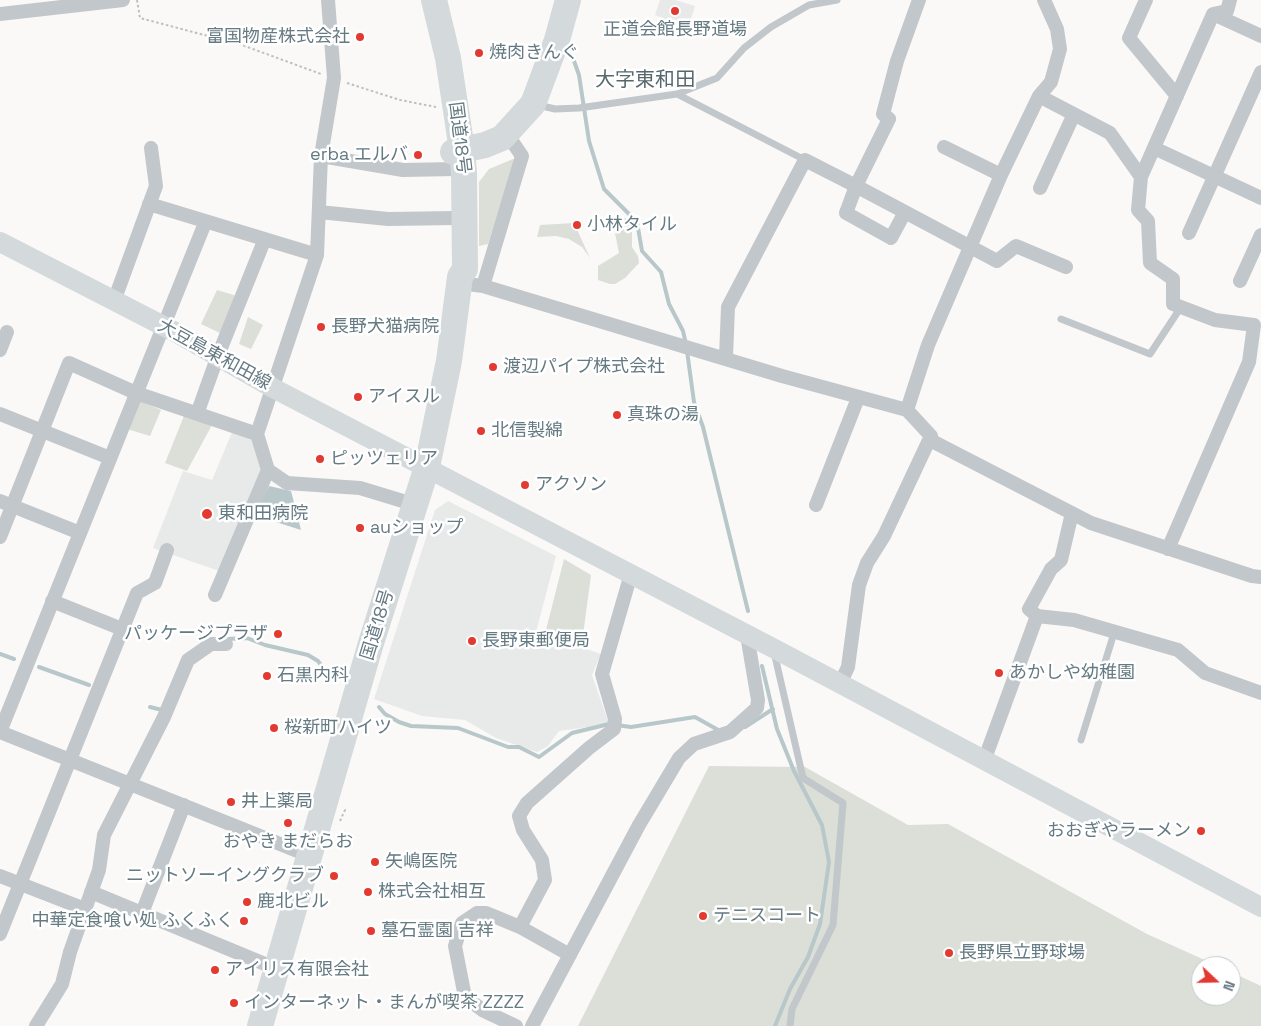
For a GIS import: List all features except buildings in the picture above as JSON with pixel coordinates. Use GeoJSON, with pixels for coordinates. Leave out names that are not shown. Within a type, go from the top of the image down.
{"type":"FeatureCollection","features":[{"type":"Feature","properties":{"kind":"highway","name":"国道18号"},"geometry":{"type":"LineString","coordinates":[[260,1026],[371,643],[427,467],[468,282],[465,269],[465,181],[457,157],[446,109],[424,0]]}},
{"type":"Feature","properties":{"kind":"highway","name":"国道18号"},"geometry":{"type":"LineString","coordinates":[[434,0],[448,58],[457,157],[455,268],[468,282]]}},
{"type":"Feature","properties":{"kind":"highway"},"geometry":{"type":"LineString","coordinates":[[457,157],[502,138],[533,104],[557,40],[568,0]]}},
{"type":"Feature","properties":{"kind":"street"},"geometry":{"type":"LineString","coordinates":[[0,14],[123,0]]}},
{"type":"Feature","properties":{"kind":"street"},"geometry":{"type":"LineString","coordinates":[[215,595],[268,470],[258,434],[317,255],[322,156],[334,78],[328,0]]}},
{"type":"Feature","properties":{"kind":"street"},"geometry":{"type":"LineString","coordinates":[[905,212],[891,238],[846,213],[856,186],[888,119],[882,114],[896,61],[919,0]]}},
{"type":"Feature","properties":{"kind":"street"},"geometry":{"type":"LineString","coordinates":[[907,410],[928,345],[1001,175],[1039,96],[1051,82],[1060,50],[1057,28],[1044,0]]}},
{"type":"Feature","properties":{"kind":"street"},"geometry":{"type":"LineString","coordinates":[[1146,0],[1129,38],[1177,96]]}},
{"type":"Feature","properties":{"kind":"street"},"geometry":{"type":"LineString","coordinates":[[1213,14],[1227,11],[1230,0]]}},
{"type":"Feature","properties":{"kind":"street"},"geometry":{"type":"LineString","coordinates":[[1168,549],[1249,362],[1254,325],[1215,320],[1173,304],[1173,279],[1150,263],[1148,221],[1138,210],[1141,177],[1213,14]]}},
{"type":"Feature","properties":{"kind":"street"},"geometry":{"type":"LineString","coordinates":[[1213,14],[1261,36]]}},
{"type":"Feature","properties":{"kind":"street"},"geometry":{"type":"LineString","coordinates":[[1189,233],[1261,72]]}},
{"type":"Feature","properties":{"kind":"street"},"geometry":{"type":"LineString","coordinates":[[1039,96],[1110,133],[1141,177]]}},
{"type":"Feature","properties":{"kind":"street"},"geometry":{"type":"LineString","coordinates":[[1040,188],[1074,114]]}},
{"type":"Feature","properties":{"kind":"street"},"geometry":{"type":"LineString","coordinates":[[506,134],[522,156],[468,282],[726,357],[858,398],[907,410],[931,436],[884,536],[864,570],[859,585],[848,667],[840,684]]}},
{"type":"Feature","properties":{"kind":"street"},"geometry":{"type":"LineString","coordinates":[[944,146],[1001,175]]}},
{"type":"Feature","properties":{"kind":"street"},"geometry":{"type":"LineString","coordinates":[[114,301],[156,186],[151,148]]}},
{"type":"Feature","properties":{"kind":"street"},"geometry":{"type":"LineString","coordinates":[[1154,148],[1261,198]]}},
{"type":"Feature","properties":{"kind":"street"},"geometry":{"type":"LineString","coordinates":[[322,156],[403,170],[457,157]]}},
{"type":"Feature","properties":{"kind":"street"},"geometry":{"type":"LineString","coordinates":[[726,357],[728,307],[805,160],[997,261],[1016,246],[1066,267]]}},
{"type":"Feature","properties":{"kind":"street"},"geometry":{"type":"LineString","coordinates":[[149,204],[264,241],[317,255]]}},
{"type":"Feature","properties":{"kind":"street"},"geometry":{"type":"LineString","coordinates":[[319,212],[388,218],[456,218]]}},
{"type":"Feature","properties":{"kind":"street"},"geometry":{"type":"LineString","coordinates":[[205,223],[0,732],[310,856]]}},
{"type":"Feature","properties":{"kind":"street"},"geometry":{"type":"LineString","coordinates":[[1240,280],[1261,235]]}},
{"type":"Feature","properties":{"kind":"street"},"geometry":{"type":"LineString","coordinates":[[197,414],[217,358],[264,241]]}},
{"type":"Feature","properties":{"kind":"street","name":"大豆島東和田線"},"geometry":{"type":"LineString","coordinates":[[0,242],[163,326],[273,388],[773,648],[1261,907]]}},
{"type":"Feature","properties":{"kind":"street"},"geometry":{"type":"LineString","coordinates":[[0,350],[7,332]]}},
{"type":"Feature","properties":{"kind":"street"},"geometry":{"type":"LineString","coordinates":[[0,537],[6,504],[41,431],[69,364],[136,394],[258,434]]}},
{"type":"Feature","properties":{"kind":"street"},"geometry":{"type":"LineString","coordinates":[[816,505],[858,398]]}},
{"type":"Feature","properties":{"kind":"street"},"geometry":{"type":"LineString","coordinates":[[0,414],[110,458]]}},
{"type":"Feature","properties":{"kind":"street"},"geometry":{"type":"LineString","coordinates":[[930,440],[1091,523],[1252,576],[1261,577]]}},
{"type":"Feature","properties":{"kind":"street"},"geometry":{"type":"LineString","coordinates":[[268,470],[286,483],[360,488],[416,505]]}},
{"type":"Feature","properties":{"kind":"street"},"geometry":{"type":"LineString","coordinates":[[6,504],[80,533]]}},
{"type":"Feature","properties":{"kind":"street"},"geometry":{"type":"LineString","coordinates":[[1072,514],[1061,560],[1051,570],[1029,609],[1037,616],[1074,620],[1178,650],[1205,673],[1261,693]]}},
{"type":"Feature","properties":{"kind":"street"},"geometry":{"type":"LineString","coordinates":[[0,934],[137,593],[155,584],[167,550]]}},
{"type":"Feature","properties":{"kind":"street"},"geometry":{"type":"LineString","coordinates":[[520,927],[545,880],[542,860],[523,830],[520,816],[527,803],[589,748],[614,729],[615,719],[602,674],[631,574]]}},
{"type":"Feature","properties":{"kind":"street"},"geometry":{"type":"LineString","coordinates":[[52,601],[122,629]]}},
{"type":"Feature","properties":{"kind":"street"},"geometry":{"type":"LineString","coordinates":[[984,761],[1037,616]]}},
{"type":"Feature","properties":{"kind":"street"},"geometry":{"type":"LineString","coordinates":[[532,1026],[638,826],[678,758],[694,744],[730,732],[757,708],[758,700],[747,635]]}},
{"type":"Feature","properties":{"kind":"street"},"geometry":{"type":"LineString","coordinates":[[36,1026],[62,984],[70,952],[99,870],[104,835],[164,717],[188,660],[211,644],[226,644]]}},
{"type":"Feature","properties":{"kind":"street"},"geometry":{"type":"LineString","coordinates":[[142,913],[184,805]]}},
{"type":"Feature","properties":{"kind":"street"},"geometry":{"type":"LineString","coordinates":[[0,876],[85,909]]}},
{"type":"Feature","properties":{"kind":"street"},"geometry":{"type":"LineString","coordinates":[[91,892],[278,969]]}},
{"type":"Feature","properties":{"kind":"street"},"geometry":{"type":"LineString","coordinates":[[516,1026],[484,1011],[469,1000],[464,992],[455,946],[462,923],[476,913],[486,913],[520,927],[570,955]]}},
{"type":"Feature","properties":{"kind":"lane"},"geometry":{"type":"LineString","coordinates":[[533,104],[555,110],[677,94],[716,78],[744,48],[771,27],[809,5],[837,0]]}},
{"type":"Feature","properties":{"kind":"lane"},"geometry":{"type":"LineString","coordinates":[[677,94],[805,160]]}},
{"type":"Feature","properties":{"kind":"lane"},"geometry":{"type":"LineString","coordinates":[[1061,319],[1150,354],[1181,307]]}},
{"type":"Feature","properties":{"kind":"lane"},"geometry":{"type":"LineString","coordinates":[[1081,740],[1114,633]]}},
{"type":"Feature","properties":{"kind":"lane"},"geometry":{"type":"LineString","coordinates":[[773,648],[803,778],[843,803],[833,925],[792,1009],[790,1026]]}},
{"type":"Feature","properties":{"kind":"path"},"geometry":{"type":"LineString","coordinates":[[137,0],[140,18],[242,45],[400,100],[446,109]]}},
{"type":"Feature","properties":{"kind":"shaded area","name":"正道会館長野道場"},"geometry":{"type":"Polygon","coordinates":[[[660,0],[675,0],[695,6],[688,29],[655,15],[660,0]]]}},
{"type":"Feature","properties":{"kind":"shaded area"},"geometry":{"type":"Polygon","coordinates":[[[513,159],[515,161],[488,244],[479,246],[479,182],[489,169],[513,159]]]}},
{"type":"Feature","properties":{"kind":"shaded area"},"geometry":{"type":"Polygon","coordinates":[[[626,218],[632,224],[632,247],[638,256],[639,263],[625,278],[615,284],[598,280],[598,266],[619,253],[613,223],[626,218]]]}},
{"type":"Feature","properties":{"kind":"shaded area"},"geometry":{"type":"Polygon","coordinates":[[[574,223],[590,258],[582,247],[569,239],[556,236],[537,237],[540,225],[574,223]]]}},
{"type":"Feature","properties":{"kind":"shaded area"},"geometry":{"type":"Polygon","coordinates":[[[217,290],[237,296],[222,334],[201,324],[217,290]]]}},
{"type":"Feature","properties":{"kind":"shaded area"},"geometry":{"type":"Polygon","coordinates":[[[248,317],[263,325],[251,349],[239,344],[248,317]]]}},
{"type":"Feature","properties":{"kind":"shaded area"},"geometry":{"type":"Polygon","coordinates":[[[140,401],[161,410],[150,436],[127,429],[140,401]]]}},
{"type":"Feature","properties":{"kind":"shaded area"},"geometry":{"type":"Polygon","coordinates":[[[184,416],[212,425],[187,471],[165,463],[184,416]]]}},
{"type":"Feature","properties":{"kind":"shaded area","name":"東和田病院"},"geometry":{"type":"Polygon","coordinates":[[[233,430],[253,436],[265,471],[222,572],[153,548],[183,471],[212,480],[233,430]]]}},
{"type":"Feature","properties":{"kind":"shaded area"},"geometry":{"type":"Polygon","coordinates":[[[269,486],[291,491],[301,530],[254,515],[269,486]]]}},
{"type":"Feature","properties":{"kind":"shaded area"},"geometry":{"type":"Polygon","coordinates":[[[448,501],[556,556],[536,632],[601,654],[592,675],[609,724],[559,731],[548,746],[537,752],[496,738],[465,720],[422,716],[374,699],[435,510],[448,501]]]}},
{"type":"Feature","properties":{"kind":"shaded area"},"geometry":{"type":"Polygon","coordinates":[[[564,559],[591,575],[582,643],[546,630],[564,559]]]}},
{"type":"Feature","properties":{"kind":"shaded area"},"geometry":{"type":"Polygon","coordinates":[[[709,766],[805,767],[908,825],[948,824],[1147,934],[1196,956],[1191,956],[1191,1006],[1241,1006],[1241,977],[1261,986],[1261,1026],[578,1026],[709,766]]]}},
{"type":"Feature","properties":{"kind":"waterway"},"geometry":{"type":"LineString","coordinates":[[574,61],[579,75],[589,141],[604,189],[637,222],[642,251],[661,272],[669,304],[683,331],[686,344]]}},
{"type":"Feature","properties":{"kind":"waterway"},"geometry":{"type":"LineString","coordinates":[[687,351],[694,402],[703,427],[748,611]]}},
{"type":"Feature","properties":{"kind":"waterway"},"geometry":{"type":"LineString","coordinates":[[227,639],[247,638],[265,645],[308,655],[318,661],[326,672],[345,676]]}},
{"type":"Feature","properties":{"kind":"waterway"},"geometry":{"type":"LineString","coordinates":[[0,654],[14,659]]}},
{"type":"Feature","properties":{"kind":"waterway"},"geometry":{"type":"LineString","coordinates":[[762,666],[777,729],[794,771],[822,825],[829,862],[820,924],[808,957],[790,989],[775,1026]]}},
{"type":"Feature","properties":{"kind":"waterway"},"geometry":{"type":"LineString","coordinates":[[39,667],[89,685]]}},
{"type":"Feature","properties":{"kind":"waterway"},"geometry":{"type":"LineString","coordinates":[[150,707],[162,710]]}},
{"type":"Feature","properties":{"kind":"waterway"},"geometry":{"type":"LineString","coordinates":[[379,707],[385,714],[411,726],[458,728],[508,747],[519,747],[539,757],[572,733],[609,724],[631,727],[695,717],[720,731]]}},
{"type":"Feature","properties":{"kind":"waterway"},"geometry":{"type":"LineString","coordinates":[[745,727],[773,709]]}},
{"type":"Feature","properties":{"kind":"place","name":"正道会館長野道場"},"geometry":{"type":"Point","coordinates":[675,11]}},
{"type":"Feature","properties":{"kind":"place","name":"富国物産株式会社"},"geometry":{"type":"Point","coordinates":[360,37]}},
{"type":"Feature","properties":{"kind":"place","name":"焼肉きんぐ"},"geometry":{"type":"Point","coordinates":[479,53]}},
{"type":"Feature","properties":{"kind":"place","name":"erba エルバ"},"geometry":{"type":"Point","coordinates":[418,155]}},
{"type":"Feature","properties":{"kind":"place","name":"小林タイル"},"geometry":{"type":"Point","coordinates":[577,225]}},
{"type":"Feature","properties":{"kind":"place","name":"長野犬猫病院"},"geometry":{"type":"Point","coordinates":[321,327]}},
{"type":"Feature","properties":{"kind":"place","name":"渡辺パイプ株式会社"},"geometry":{"type":"Point","coordinates":[493,367]}},
{"type":"Feature","properties":{"kind":"place","name":"アイスル"},"geometry":{"type":"Point","coordinates":[358,397]}},
{"type":"Feature","properties":{"kind":"place","name":"真珠の湯"},"geometry":{"type":"Point","coordinates":[617,415]}},
{"type":"Feature","properties":{"kind":"place","name":"北信製綿"},"geometry":{"type":"Point","coordinates":[481,431]}},
{"type":"Feature","properties":{"kind":"place","name":"ピッツェリア"},"geometry":{"type":"Point","coordinates":[320,459]}},
{"type":"Feature","properties":{"kind":"place","name":"アクソン"},"geometry":{"type":"Point","coordinates":[525,485]}},
{"type":"Feature","properties":{"kind":"place","name":"東和田病院"},"geometry":{"type":"Point","coordinates":[207,514]}},
{"type":"Feature","properties":{"kind":"place","name":"auショップ"},"geometry":{"type":"Point","coordinates":[360,528]}},
{"type":"Feature","properties":{"kind":"place","name":"パッケージプラザ"},"geometry":{"type":"Point","coordinates":[278,634]}},
{"type":"Feature","properties":{"kind":"place","name":"長野東郵便局"},"geometry":{"type":"Point","coordinates":[472,641]}},
{"type":"Feature","properties":{"kind":"place","name":"あかしや幼稚園"},"geometry":{"type":"Point","coordinates":[999,673]}},
{"type":"Feature","properties":{"kind":"place","name":"石黒内科"},"geometry":{"type":"Point","coordinates":[267,676]}},
{"type":"Feature","properties":{"kind":"place","name":"桜新町ハイツ"},"geometry":{"type":"Point","coordinates":[274,728]}},
{"type":"Feature","properties":{"kind":"place","name":"井上薬局"},"geometry":{"type":"Point","coordinates":[231,802]}},
{"type":"Feature","properties":{"kind":"place","name":"おやき まだらお"},"geometry":{"type":"Point","coordinates":[288,823]}},
{"type":"Feature","properties":{"kind":"place","name":"おおぎやラーメン"},"geometry":{"type":"Point","coordinates":[1201,831]}},
{"type":"Feature","properties":{"kind":"place","name":"矢嶋医院"},"geometry":{"type":"Point","coordinates":[375,862]}},
{"type":"Feature","properties":{"kind":"place","name":"ニットソーイングクラブ"},"geometry":{"type":"Point","coordinates":[334,876]}},
{"type":"Feature","properties":{"kind":"place","name":"株式会社相互"},"geometry":{"type":"Point","coordinates":[368,892]}},
{"type":"Feature","properties":{"kind":"place","name":"鹿北ビル"},"geometry":{"type":"Point","coordinates":[247,902]}},
{"type":"Feature","properties":{"kind":"place","name":"テニスコート"},"geometry":{"type":"Point","coordinates":[703,916]}},
{"type":"Feature","properties":{"kind":"place","name":"中華定食喰い処 ふくふく"},"geometry":{"type":"Point","coordinates":[244,921]}},
{"type":"Feature","properties":{"kind":"place","name":"墓石霊園 吉祥"},"geometry":{"type":"Point","coordinates":[371,931]}},
{"type":"Feature","properties":{"kind":"place","name":"長野県立野球場"},"geometry":{"type":"Point","coordinates":[949,953]}},
{"type":"Feature","properties":{"kind":"place","name":"アイリス有限会社"},"geometry":{"type":"Point","coordinates":[215,970]}},
{"type":"Feature","properties":{"kind":"place","name":"インターネット・まんが喫茶 ZZZZ"},"geometry":{"type":"Point","coordinates":[234,1003]}},
{"type":"Feature","properties":{"kind":"district","name":"大字東和田"},"geometry":{"type":"Point","coordinates":[645,81]}}]}
